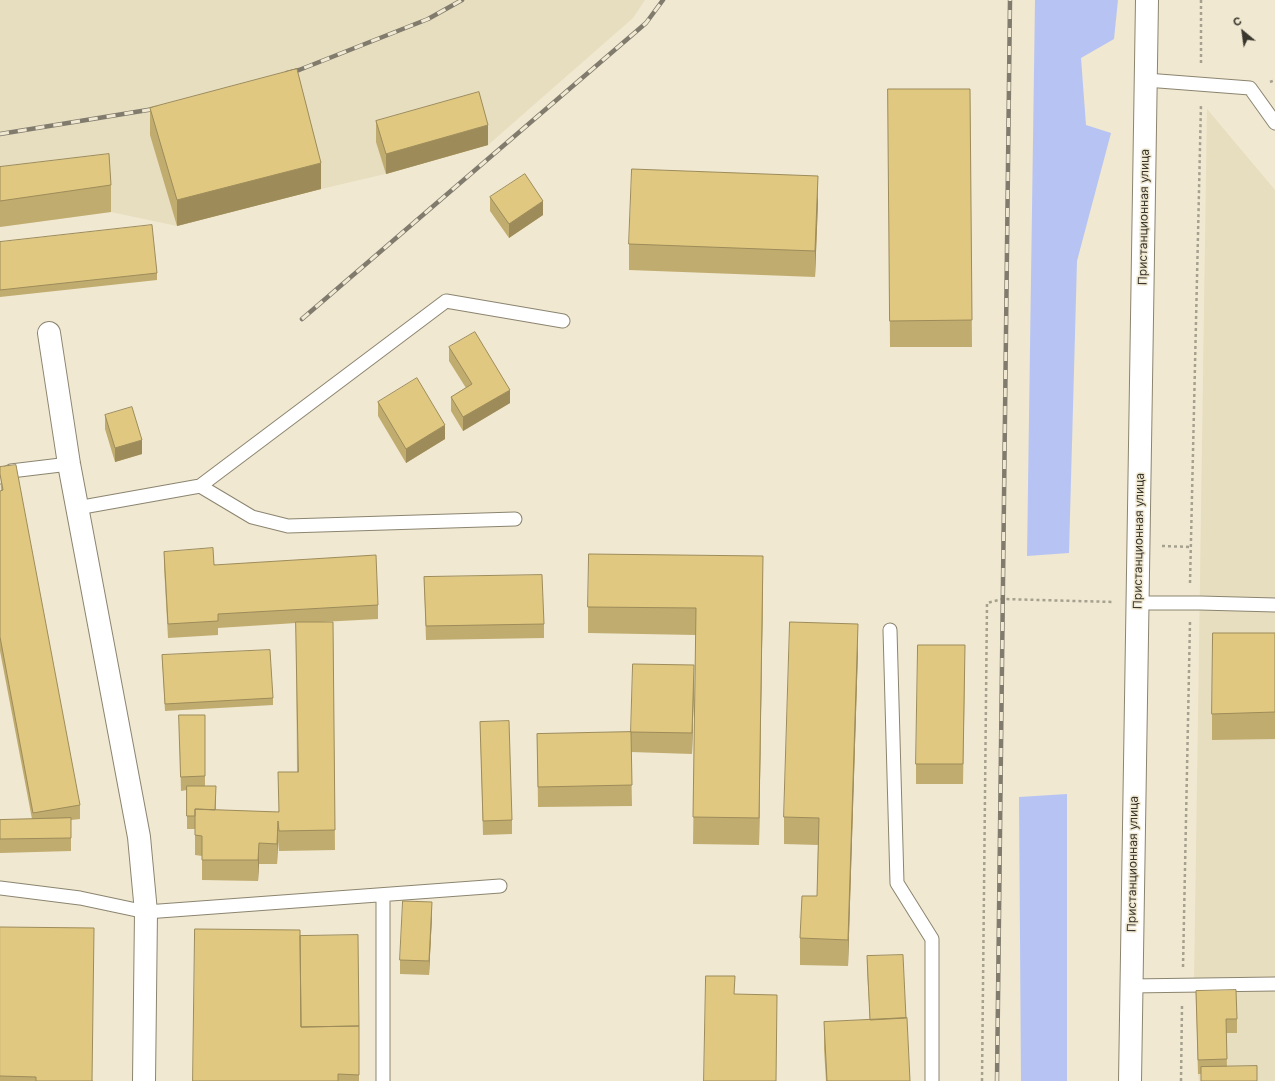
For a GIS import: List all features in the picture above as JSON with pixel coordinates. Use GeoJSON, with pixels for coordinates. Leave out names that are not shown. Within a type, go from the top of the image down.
{"type":"FeatureCollection","features":[{"type":"Feature","properties":{"kind":"street","name":"Пристанционная улица"},"geometry":{"type":"LineString","coordinates":[[1130,1081],[1127,603],[1146,80],[1147,0]]}},
{"type":"Feature","properties":{"kind":"street"},"geometry":{"type":"LineString","coordinates":[[49,334],[69,464],[139,837],[146,912],[144,1081]]}},
{"type":"Feature","properties":{"kind":"lane"},"geometry":{"type":"LineString","coordinates":[[1146,80],[1202,83],[1250,88],[1275,123]]}},
{"type":"Feature","properties":{"kind":"lane"},"geometry":{"type":"LineString","coordinates":[[77,508],[200,486],[446,301],[563,321]]}},
{"type":"Feature","properties":{"kind":"lane"},"geometry":{"type":"LineString","coordinates":[[0,477],[11,471],[69,464]]}},
{"type":"Feature","properties":{"kind":"lane"},"geometry":{"type":"LineString","coordinates":[[200,486],[252,517],[288,526],[515,519]]}},
{"type":"Feature","properties":{"kind":"lane"},"geometry":{"type":"LineString","coordinates":[[1127,603],[1275,605]]}},
{"type":"Feature","properties":{"kind":"lane"},"geometry":{"type":"LineString","coordinates":[[890,630],[897,883],[932,939],[932,1081]]}},
{"type":"Feature","properties":{"kind":"lane"},"geometry":{"type":"LineString","coordinates":[[0,888],[80,898],[146,912],[500,886]]}},
{"type":"Feature","properties":{"kind":"lane"},"geometry":{"type":"LineString","coordinates":[[383,894],[383,1081]]}},
{"type":"Feature","properties":{"kind":"lane"},"geometry":{"type":"LineString","coordinates":[[1130,986],[1182,984],[1194,986],[1275,984]]}},
{"type":"Feature","properties":{"kind":"path"},"geometry":{"type":"LineString","coordinates":[[1181,1081],[1191,547],[1202,83],[1201,0]]}},
{"type":"Feature","properties":{"kind":"path"},"geometry":{"type":"LineString","coordinates":[[1155,546],[1191,547]]}},
{"type":"Feature","properties":{"kind":"path"},"geometry":{"type":"LineString","coordinates":[[982,1081],[987,603],[1002,599],[1127,603]]}},
{"type":"Feature","properties":{"kind":"shaded area"},"geometry":{"type":"Polygon","coordinates":[[[0,0],[645,0],[633,18],[488,145],[385,174],[177,226],[111,212],[0,227],[0,0]]]}},
{"type":"Feature","properties":{"kind":"shaded area"},"geometry":{"type":"Polygon","coordinates":[[[1035,0],[1118,0],[1114,39],[1081,58],[1086,125],[1111,133],[1077,261],[1069,553],[1027,556],[1035,0]]]}},
{"type":"Feature","properties":{"kind":"shaded area"},"geometry":{"type":"Polygon","coordinates":[[[1207,109],[1275,190],[1275,1081],[1199,1081],[1198,1074],[1194,985],[1207,109]]]}},
{"type":"Feature","properties":{"kind":"shaded area"},"geometry":{"type":"Polygon","coordinates":[[[1067,794],[1067,1081],[1021,1081],[1019,797],[1067,794]]]}},
{"type":"Feature","properties":{"kind":"building"},"geometry":{"type":"Polygon","coordinates":[[[297,69],[321,163],[177,200],[150,108],[297,69]]]}},
{"type":"Feature","properties":{"kind":"building"},"geometry":{"type":"Polygon","coordinates":[[[888,89],[970,89],[972,320],[890,321],[888,89]]]}},
{"type":"Feature","properties":{"kind":"building"},"geometry":{"type":"Polygon","coordinates":[[[479,92],[488,125],[386,154],[376,121],[479,92]]]}},
{"type":"Feature","properties":{"kind":"building"},"geometry":{"type":"Polygon","coordinates":[[[109,154],[111,185],[0,201],[0,167],[109,154]]]}},
{"type":"Feature","properties":{"kind":"building"},"geometry":{"type":"Polygon","coordinates":[[[632,169],[818,176],[815,251],[629,244],[632,169]]]}},
{"type":"Feature","properties":{"kind":"building"},"geometry":{"type":"Polygon","coordinates":[[[525,174],[543,201],[509,224],[490,197],[525,174]]]}},
{"type":"Feature","properties":{"kind":"building"},"geometry":{"type":"Polygon","coordinates":[[[152,225],[157,273],[0,290],[0,242],[152,225]]]}},
{"type":"Feature","properties":{"kind":"building"},"geometry":{"type":"Polygon","coordinates":[[[475,332],[510,390],[463,417],[451,397],[472,384],[449,347],[475,332]]]}},
{"type":"Feature","properties":{"kind":"building"},"geometry":{"type":"Polygon","coordinates":[[[417,378],[445,425],[406,449],[378,402],[417,378]]]}},
{"type":"Feature","properties":{"kind":"building"},"geometry":{"type":"Polygon","coordinates":[[[132,407],[142,440],[115,448],[105,415],[132,407]]]}},
{"type":"Feature","properties":{"kind":"building"},"geometry":{"type":"Polygon","coordinates":[[[16,465],[80,805],[33,813],[0,637],[0,491],[3,490],[0,467],[16,465]]]}},
{"type":"Feature","properties":{"kind":"building"},"geometry":{"type":"Polygon","coordinates":[[[213,548],[214,565],[376,555],[378,605],[218,614],[218,621],[168,624],[164,552],[213,548]]]}},
{"type":"Feature","properties":{"kind":"building"},"geometry":{"type":"Polygon","coordinates":[[[589,554],[763,556],[759,818],[693,817],[696,608],[588,607],[589,554]]]}},
{"type":"Feature","properties":{"kind":"building"},"geometry":{"type":"Polygon","coordinates":[[[542,575],[544,624],[426,626],[424,577],[542,575]]]}},
{"type":"Feature","properties":{"kind":"building"},"geometry":{"type":"Polygon","coordinates":[[[296,622],[333,622],[335,830],[279,831],[278,821],[277,844],[259,843],[258,860],[202,860],[202,836],[195,835],[195,809],[279,812],[278,772],[298,772],[296,622]]]}},
{"type":"Feature","properties":{"kind":"building"},"geometry":{"type":"Polygon","coordinates":[[[790,622],[858,624],[848,940],[800,938],[802,896],[817,896],[819,818],[784,817],[790,622]]]}},
{"type":"Feature","properties":{"kind":"building"},"geometry":{"type":"Polygon","coordinates":[[[1213,633],[1275,633],[1275,712],[1212,714],[1213,633]]]}},
{"type":"Feature","properties":{"kind":"building"},"geometry":{"type":"Polygon","coordinates":[[[918,645],[965,645],[963,764],[916,764],[918,645]]]}},
{"type":"Feature","properties":{"kind":"building"},"geometry":{"type":"Polygon","coordinates":[[[270,650],[273,698],[165,704],[162,655],[270,650]]]}},
{"type":"Feature","properties":{"kind":"building"},"geometry":{"type":"Polygon","coordinates":[[[633,664],[694,665],[692,733],[631,732],[633,664]]]}},
{"type":"Feature","properties":{"kind":"building"},"geometry":{"type":"Polygon","coordinates":[[[179,715],[205,715],[205,776],[181,777],[179,715]]]}},
{"type":"Feature","properties":{"kind":"building"},"geometry":{"type":"Polygon","coordinates":[[[509,721],[512,820],[483,821],[480,722],[509,721]]]}},
{"type":"Feature","properties":{"kind":"building"},"geometry":{"type":"Polygon","coordinates":[[[631,732],[632,785],[538,787],[537,734],[631,732]]]}},
{"type":"Feature","properties":{"kind":"building"},"geometry":{"type":"Polygon","coordinates":[[[187,786],[216,786],[215,810],[195,809],[195,816],[187,816],[187,786]]]}},
{"type":"Feature","properties":{"kind":"building"},"geometry":{"type":"Polygon","coordinates":[[[71,818],[71,838],[0,839],[0,820],[71,818]]]}},
{"type":"Feature","properties":{"kind":"building"},"geometry":{"type":"Polygon","coordinates":[[[403,901],[432,902],[429,961],[400,960],[403,901]]]}},
{"type":"Feature","properties":{"kind":"building"},"geometry":{"type":"Polygon","coordinates":[[[0,927],[94,928],[92,1081],[36,1081],[36,1077],[0,1076],[0,927]]]}},
{"type":"Feature","properties":{"kind":"building"},"geometry":{"type":"Polygon","coordinates":[[[195,929],[300,930],[301,1027],[359,1026],[359,1075],[338,1074],[338,1081],[193,1081],[195,929]]]}},
{"type":"Feature","properties":{"kind":"building"},"geometry":{"type":"Polygon","coordinates":[[[358,935],[359,1026],[301,1027],[300,936],[358,935]]]}},
{"type":"Feature","properties":{"kind":"building"},"geometry":{"type":"Polygon","coordinates":[[[903,955],[906,1018],[870,1020],[867,956],[903,955]]]}},
{"type":"Feature","properties":{"kind":"building"},"geometry":{"type":"Polygon","coordinates":[[[706,976],[735,976],[734,994],[777,995],[776,1081],[704,1081],[706,976]]]}},
{"type":"Feature","properties":{"kind":"building"},"geometry":{"type":"Polygon","coordinates":[[[1236,990],[1237,1019],[1226,1019],[1227,1059],[1198,1060],[1196,991],[1236,990]]]}},
{"type":"Feature","properties":{"kind":"building"},"geometry":{"type":"Polygon","coordinates":[[[907,1018],[910,1081],[827,1081],[824,1022],[907,1018]]]}},
{"type":"Feature","properties":{"kind":"building"},"geometry":{"type":"Polygon","coordinates":[[[1257,1066],[1257,1081],[1201,1081],[1201,1067],[1257,1066]]]}},
{"type":"Feature","properties":{"kind":"railway"},"geometry":{"type":"LineString","coordinates":[[287,73],[299,70],[428,19],[462,0]]}},
{"type":"Feature","properties":{"kind":"railway"},"geometry":{"type":"LineString","coordinates":[[302,319],[646,23],[663,0]]}},
{"type":"Feature","properties":{"kind":"railway"},"geometry":{"type":"LineString","coordinates":[[997,1081],[1010,0]]}},
{"type":"Feature","properties":{"kind":"railway"},"geometry":{"type":"LineString","coordinates":[[0,134],[160,108]]}}]}
